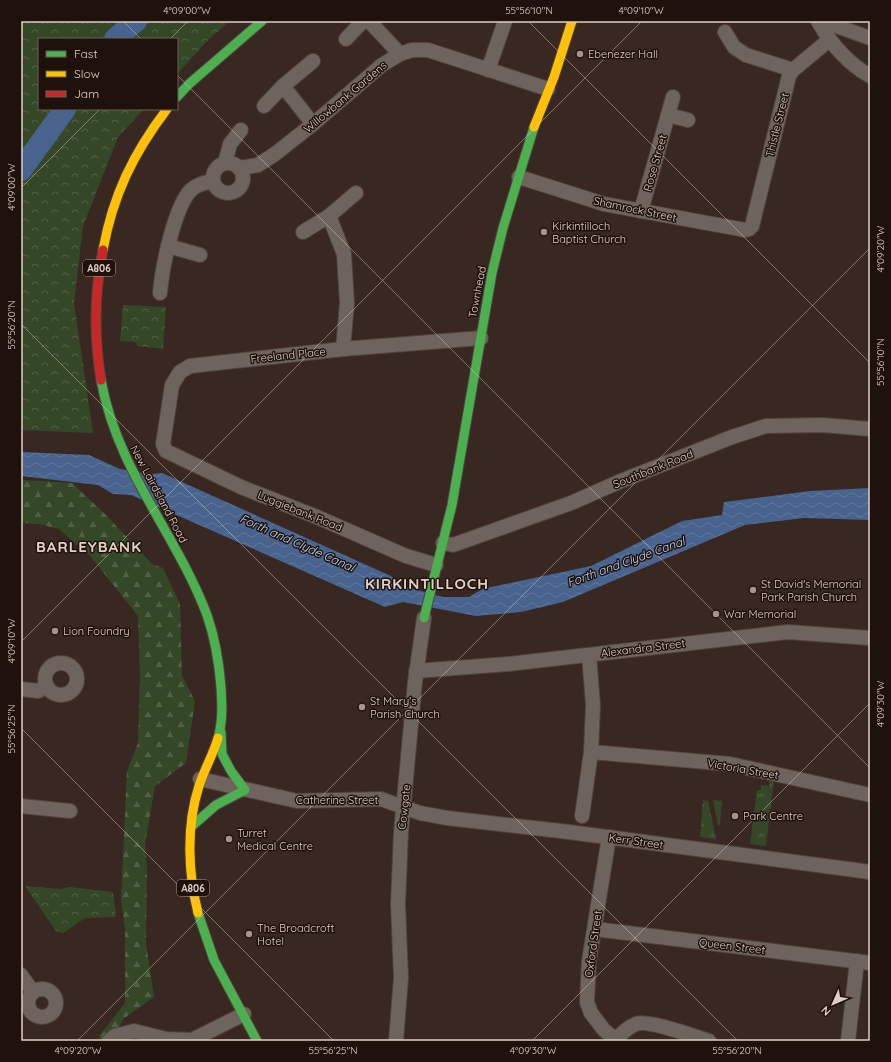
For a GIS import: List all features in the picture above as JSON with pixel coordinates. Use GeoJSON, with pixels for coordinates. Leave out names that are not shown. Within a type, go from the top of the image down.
{"type":"FeatureCollection","features":[{"type":"Feature","properties":{"kind":"main road"},"geometry":{"type":"LineString","coordinates":[[178,96],[189,84],[262,21]]}},
{"type":"Feature","properties":{"kind":"main road","name":"Townhead"},"geometry":{"type":"LineString","coordinates":[[435,570],[443,543],[461,456],[492,273],[503,228],[548,89],[554,76],[572,21]]}},
{"type":"Feature","properties":{"kind":"main road","name":"New Lairdsland Road"},"geometry":{"type":"LineString","coordinates":[[166,110],[143,142],[118,194],[102,247],[97,282],[95,333],[100,375],[110,418],[118,441],[132,473],[195,588],[211,625],[218,658],[221,710],[220,730],[211,760],[200,779]]}},
{"type":"Feature","properties":{"kind":"main road","name":"Cowgate"},"geometry":{"type":"LineString","coordinates":[[424,618],[435,570]]}},
{"type":"Feature","properties":{"kind":"main road","name":"New Lairdsland Road"},"geometry":{"type":"LineString","coordinates":[[211,706],[219,684]]}},
{"type":"Feature","properties":{"kind":"main road"},"geometry":{"type":"LineString","coordinates":[[192,826],[205,812],[218,802],[245,790],[231,771],[222,754],[220,730]]}},
{"type":"Feature","properties":{"kind":"main road","name":"A806"},"geometry":{"type":"LineString","coordinates":[[198,765],[200,779],[192,826],[190,858],[193,888],[208,948],[257,1041]]}},
{"type":"Feature","properties":{"kind":"street"},"geometry":{"type":"LineString","coordinates":[[346,39],[363,21]]}},
{"type":"Feature","properties":{"kind":"street"},"geometry":{"type":"LineString","coordinates":[[369,21],[400,54]]}},
{"type":"Feature","properties":{"kind":"street"},"geometry":{"type":"LineString","coordinates":[[488,70],[505,21]]}},
{"type":"Feature","properties":{"kind":"street"},"geometry":{"type":"LineString","coordinates":[[818,21],[829,40],[846,59],[870,76]]}},
{"type":"Feature","properties":{"kind":"street"},"geometry":{"type":"LineString","coordinates":[[822,21],[870,38]]}},
{"type":"Feature","properties":{"kind":"street"},"geometry":{"type":"LineString","coordinates":[[725,32],[734,47],[746,55],[793,70],[829,40]]}},
{"type":"Feature","properties":{"kind":"street","name":"Willowbank Gardens"},"geometry":{"type":"LineString","coordinates":[[225,163],[235,165],[239,168],[258,165],[313,124],[382,65],[400,54],[412,50],[428,50],[548,89]]}},
{"type":"Feature","properties":{"kind":"street"},"geometry":{"type":"LineString","coordinates":[[264,106],[284,86],[313,61]]}},
{"type":"Feature","properties":{"kind":"street","name":"Thistle Street"},"geometry":{"type":"LineString","coordinates":[[752,226],[793,70]]}},
{"type":"Feature","properties":{"kind":"street"},"geometry":{"type":"LineString","coordinates":[[284,86],[313,124]]}},
{"type":"Feature","properties":{"kind":"street","name":"Rose Street"},"geometry":{"type":"LineString","coordinates":[[641,211],[672,97]]}},
{"type":"Feature","properties":{"kind":"street"},"geometry":{"type":"LineString","coordinates":[[668,115],[688,120]]}},
{"type":"Feature","properties":{"kind":"street"},"geometry":{"type":"LineString","coordinates":[[239,168],[243,177],[240,187],[227,193],[218,190],[213,181],[213,176],[217,168],[225,163],[230,144],[241,130]]}},
{"type":"Feature","properties":{"kind":"street","name":"Shamrock Street"},"geometry":{"type":"LineString","coordinates":[[519,177],[604,204],[745,230],[749,230],[752,226]]}},
{"type":"Feature","properties":{"kind":"street"},"geometry":{"type":"LineString","coordinates":[[160,293],[162,271],[168,246],[185,198],[191,190],[200,184],[213,181]]}},
{"type":"Feature","properties":{"kind":"street"},"geometry":{"type":"LineString","coordinates":[[303,232],[329,216],[356,193]]}},
{"type":"Feature","properties":{"kind":"street"},"geometry":{"type":"LineString","coordinates":[[329,216],[344,254],[347,303],[343,349]]}},
{"type":"Feature","properties":{"kind":"street"},"geometry":{"type":"LineString","coordinates":[[168,246],[200,255]]}},
{"type":"Feature","properties":{"kind":"street","name":"Freeland Place"},"geometry":{"type":"LineString","coordinates":[[166,451],[163,444],[172,384],[180,372],[190,366],[343,349],[481,338]]}},
{"type":"Feature","properties":{"kind":"street","name":"Southbank Road"},"geometry":{"type":"LineString","coordinates":[[443,543],[453,545],[556,508],[732,437],[766,426],[823,425],[870,429]]}},
{"type":"Feature","properties":{"kind":"street","name":"Luggiebank Road"},"geometry":{"type":"LineString","coordinates":[[166,451],[241,487],[317,517],[435,570]]}},
{"type":"Feature","properties":{"kind":"street","name":"Cowgate"},"geometry":{"type":"LineString","coordinates":[[396,1041],[401,978],[398,904],[404,806],[416,670],[424,618]]}},
{"type":"Feature","properties":{"kind":"street","name":"Alexandra Street"},"geometry":{"type":"LineString","coordinates":[[416,670],[487,666],[788,632],[870,638]]}},
{"type":"Feature","properties":{"kind":"street"},"geometry":{"type":"LineString","coordinates":[[582,816],[591,752],[592,705],[589,655]]}},
{"type":"Feature","properties":{"kind":"street"},"geometry":{"type":"LineString","coordinates":[[21,689],[38,691],[46,686]]}},
{"type":"Feature","properties":{"kind":"street","name":"Victoria Street"},"geometry":{"type":"LineString","coordinates":[[591,752],[730,764],[870,795]]}},
{"type":"Feature","properties":{"kind":"street","name":"Catherine Street"},"geometry":{"type":"LineString","coordinates":[[200,779],[297,801],[381,799],[404,806]]}},
{"type":"Feature","properties":{"kind":"street"},"geometry":{"type":"LineString","coordinates":[[21,806],[70,811]]}},
{"type":"Feature","properties":{"kind":"street","name":"Kerr Street"},"geometry":{"type":"LineString","coordinates":[[404,806],[420,813],[447,818],[609,837],[870,872]]}},
{"type":"Feature","properties":{"kind":"street","name":"Oxford Street"},"geometry":{"type":"LineString","coordinates":[[609,837],[589,960],[587,1002],[591,1014],[604,1030],[616,1040]]}},
{"type":"Feature","properties":{"kind":"street","name":"Queen Street"},"geometry":{"type":"LineString","coordinates":[[595,929],[863,962]]}},
{"type":"Feature","properties":{"kind":"street"},"geometry":{"type":"LineString","coordinates":[[848,1041],[863,962]]}},
{"type":"Feature","properties":{"kind":"street"},"geometry":{"type":"LineString","coordinates":[[21,974],[33,992]]}},
{"type":"Feature","properties":{"kind":"street"},"geometry":{"type":"LineString","coordinates":[[109,1041],[115,1036],[134,1031],[166,1039],[192,1040],[244,1014]]}},
{"type":"Feature","properties":{"kind":"street"},"geometry":{"type":"LineString","coordinates":[[616,1040],[627,1028],[638,1023],[650,1024],[709,1041]]}},
{"type":"Feature","properties":{"kind":"green space"},"geometry":{"type":"Polygon","coordinates":[[[21,21],[230,21],[209,39],[178,73],[178,38],[38,38],[38,110],[143,110],[118,137],[83,226],[74,303],[93,433],[21,430],[21,21]]]}},
{"type":"Feature","properties":{"kind":"green space"},"geometry":{"type":"Polygon","coordinates":[[[123,305],[166,307],[163,349],[137,346],[136,342],[120,341],[123,305]]]}},
{"type":"Feature","properties":{"kind":"green space"},"geometry":{"type":"Polygon","coordinates":[[[21,480],[72,483],[105,514],[152,564],[163,568],[180,604],[182,676],[195,701],[186,763],[155,786],[145,844],[147,867],[146,944],[154,997],[123,1019],[120,1026],[105,1041],[100,1041],[99,1036],[125,1003],[125,930],[121,899],[127,771],[138,743],[140,675],[138,616],[91,557],[59,529],[39,524],[21,523],[21,480]]]}},
{"type":"Feature","properties":{"kind":"green space"},"geometry":{"type":"Polygon","coordinates":[[[769,778],[774,779],[766,846],[750,844],[757,790],[761,790],[761,785],[769,786],[769,778]]]}},
{"type":"Feature","properties":{"kind":"green space"},"geometry":{"type":"Polygon","coordinates":[[[703,800],[708,801],[716,839],[700,837],[703,800]]]}},
{"type":"Feature","properties":{"kind":"green space"},"geometry":{"type":"Polygon","coordinates":[[[713,800],[722,801],[720,825],[718,825],[713,800]]]}},
{"type":"Feature","properties":{"kind":"green space"},"geometry":{"type":"Polygon","coordinates":[[[25,886],[61,889],[70,887],[113,892],[116,917],[85,918],[63,933],[56,931],[25,886]]]}},
{"type":"Feature","properties":{"kind":"water","name":"Forth and Clyde Canal"},"geometry":{"type":"Polygon","coordinates":[[[21,452],[89,455],[120,469],[151,474],[162,473],[391,576],[402,586],[443,597],[469,597],[482,589],[591,566],[682,521],[722,515],[724,502],[810,491],[870,488],[870,520],[804,518],[745,525],[563,602],[521,612],[476,616],[403,602],[385,607],[131,495],[113,494],[98,485],[21,476],[21,452]]]}},
{"type":"Feature","properties":{"kind":"waterway"},"geometry":{"type":"LineString","coordinates":[[116,38],[136,21]]}},
{"type":"Feature","properties":{"kind":"waterway"},"geometry":{"type":"LineString","coordinates":[[21,170],[64,110]]}},
{"type":"Feature","properties":{"kind":"traffic: fast"},"geometry":{"type":"LineString","coordinates":[[178,96],[189,84],[262,21]]}},
{"type":"Feature","properties":{"kind":"traffic: fast"},"geometry":{"type":"LineString","coordinates":[[424,618],[452,505],[492,273],[503,228],[534,127]]}},
{"type":"Feature","properties":{"kind":"traffic: fast"},"geometry":{"type":"LineString","coordinates":[[101,380],[109,413],[133,472],[180,556],[207,615],[216,650],[221,687],[222,706],[220,732],[218,738]]}},
{"type":"Feature","properties":{"kind":"traffic: fast"},"geometry":{"type":"LineString","coordinates":[[192,826],[216,805],[245,790],[231,771],[222,754],[221,732]]}},
{"type":"Feature","properties":{"kind":"traffic: fast"},"geometry":{"type":"LineString","coordinates":[[198,913],[214,960],[257,1041]]}},
{"type":"Feature","properties":{"kind":"traffic: slow"},"geometry":{"type":"LineString","coordinates":[[534,127],[554,77],[572,21]]}},
{"type":"Feature","properties":{"kind":"traffic: slow"},"geometry":{"type":"LineString","coordinates":[[103,250],[112,211],[126,176],[144,142],[166,110]]}},
{"type":"Feature","properties":{"kind":"traffic: slow"},"geometry":{"type":"LineString","coordinates":[[198,913],[190,866],[190,833],[199,786],[218,738]]}},
{"type":"Feature","properties":{"kind":"traffic: jam"},"geometry":{"type":"LineString","coordinates":[[101,380],[97,348],[96,315],[98,283],[103,250]]}},
{"type":"Feature","properties":{"kind":"place","name":"Ebenezer Hall"},"geometry":{"type":"Point","coordinates":[580,54]}},
{"type":"Feature","properties":{"kind":"place","name":"Kirkintilloch Baptist Church"},"geometry":{"type":"Point","coordinates":[544,232]}},
{"type":"Feature","properties":{"kind":"place","name":"St David's Memorial Park Parish Church"},"geometry":{"type":"Point","coordinates":[753,590]}},
{"type":"Feature","properties":{"kind":"place","name":"War Memorial"},"geometry":{"type":"Point","coordinates":[716,614]}},
{"type":"Feature","properties":{"kind":"place","name":"Lion Foundry"},"geometry":{"type":"Point","coordinates":[55,631]}},
{"type":"Feature","properties":{"kind":"place","name":"St Mary's Parish Church"},"geometry":{"type":"Point","coordinates":[362,707]}},
{"type":"Feature","properties":{"kind":"place","name":"Park Centre"},"geometry":{"type":"Point","coordinates":[735,816]}},
{"type":"Feature","properties":{"kind":"place","name":"Turret Medical Centre"},"geometry":{"type":"Point","coordinates":[229,839]}},
{"type":"Feature","properties":{"kind":"place","name":"The Broadcroft Hotel"},"geometry":{"type":"Point","coordinates":[249,934]}},
{"type":"Feature","properties":{"kind":"district","name":"BARLEYBANK"},"geometry":{"type":"Point","coordinates":[89,547]}},
{"type":"Feature","properties":{"kind":"district","name":"KIRKINTILLOCH"},"geometry":{"type":"Point","coordinates":[427,584]}}]}
